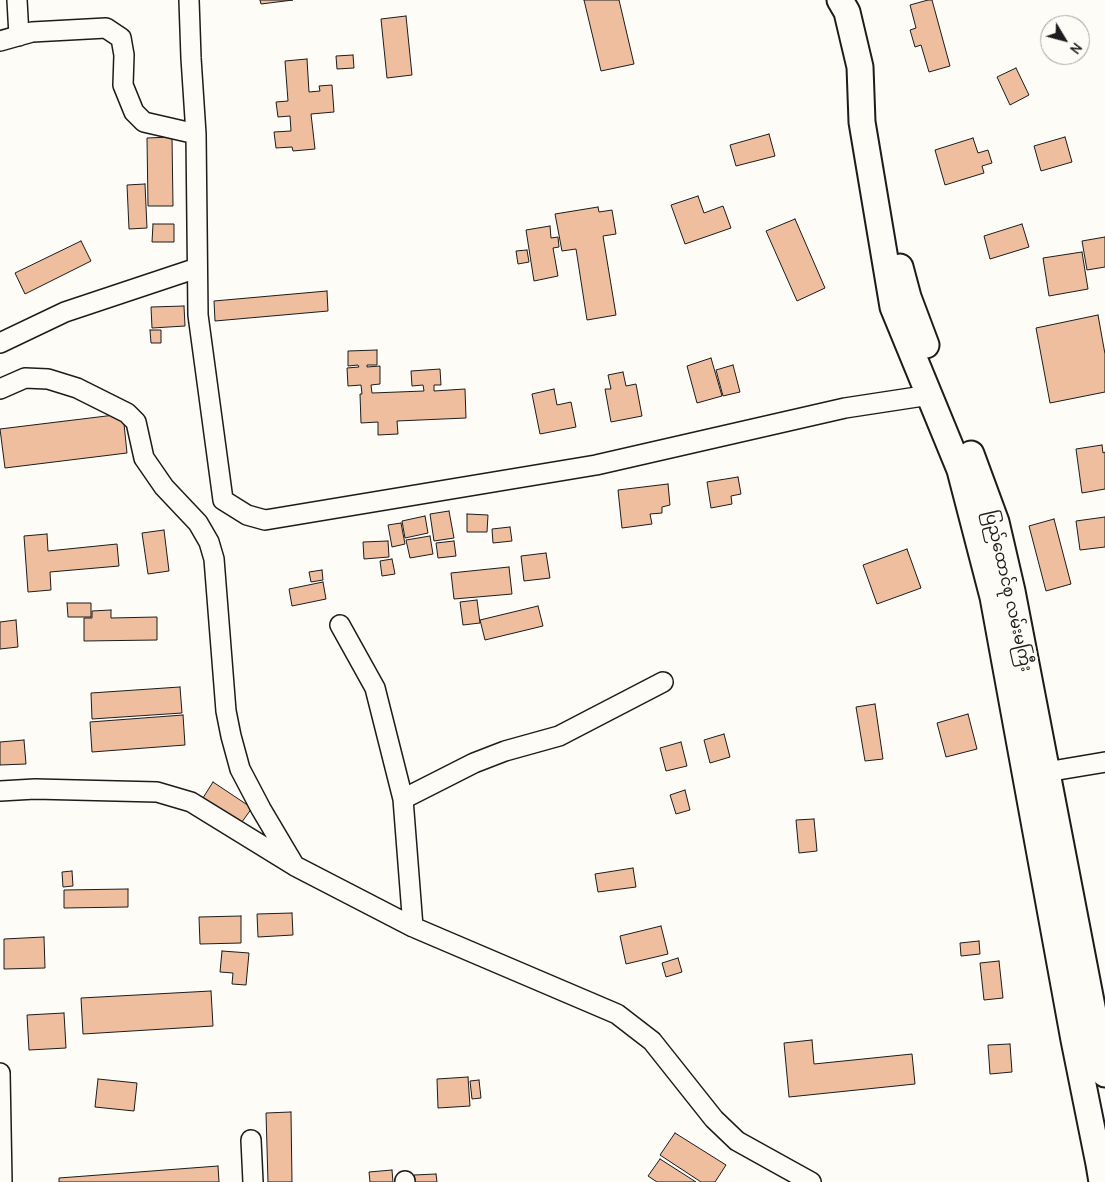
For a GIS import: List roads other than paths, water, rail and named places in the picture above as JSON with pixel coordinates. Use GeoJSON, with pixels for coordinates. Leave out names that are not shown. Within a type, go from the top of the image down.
{"type":"FeatureCollection","features":[{"type":"Feature","properties":{"kind":"main road"},"geometry":{"type":"LineString","coordinates":[[840,0],[846,12],[860,67],[862,122],[892,307],[960,470],[993,597],[1074,1040],[1100,1164],[1102,1182]]}},
{"type":"Feature","properties":{"kind":"main road","name":"ပြည်ထောင်စု လမ်းမကြီး"},"geometry":{"type":"LineString","coordinates":[[862,122],[908,297],[996,522],[1012,591],[1104,1065]]}},
{"type":"Feature","properties":{"kind":"street"},"geometry":{"type":"LineString","coordinates":[[17,0],[19,36]]}},
{"type":"Feature","properties":{"kind":"street"},"geometry":{"type":"LineString","coordinates":[[189,0],[190,58],[196,134],[198,315],[223,500],[247,515],[265,520],[596,465],[845,408],[930,395]]}},
{"type":"Feature","properties":{"kind":"street"},"geometry":{"type":"LineString","coordinates":[[0,41],[32,32],[106,28],[121,38],[124,55],[123,85],[134,112],[144,122],[196,134]]}},
{"type":"Feature","properties":{"kind":"street"},"geometry":{"type":"LineString","coordinates":[[0,343],[65,312],[196,268]]}},
{"type":"Feature","properties":{"kind":"street"},"geometry":{"type":"LineString","coordinates":[[0,389],[25,378],[48,379],[77,388],[127,413],[136,422],[144,458],[164,487],[198,523],[209,542],[214,559],[226,712],[231,736],[240,769],[260,809],[295,866]]}},
{"type":"Feature","properties":{"kind":"street"},"geometry":{"type":"LineString","coordinates":[[340,625],[376,688],[403,799],[413,927]]}},
{"type":"Feature","properties":{"kind":"street"},"geometry":{"type":"LineString","coordinates":[[403,799],[474,763],[505,751],[559,736],[663,682]]}},
{"type":"Feature","properties":{"kind":"street"},"geometry":{"type":"LineString","coordinates":[[1046,772],[1105,762]]}},
{"type":"Feature","properties":{"kind":"street"},"geometry":{"type":"LineString","coordinates":[[0,791],[35,789],[157,792],[191,802],[295,866],[413,927],[617,1014],[652,1041],[714,1119],[737,1141],[811,1182]]}},
{"type":"Feature","properties":{"kind":"street"},"geometry":{"type":"LineString","coordinates":[[0,1073],[2,1182]]}},
{"type":"Feature","properties":{"kind":"street"},"geometry":{"type":"LineString","coordinates":[[251,1140],[253,1182]]}}]}
